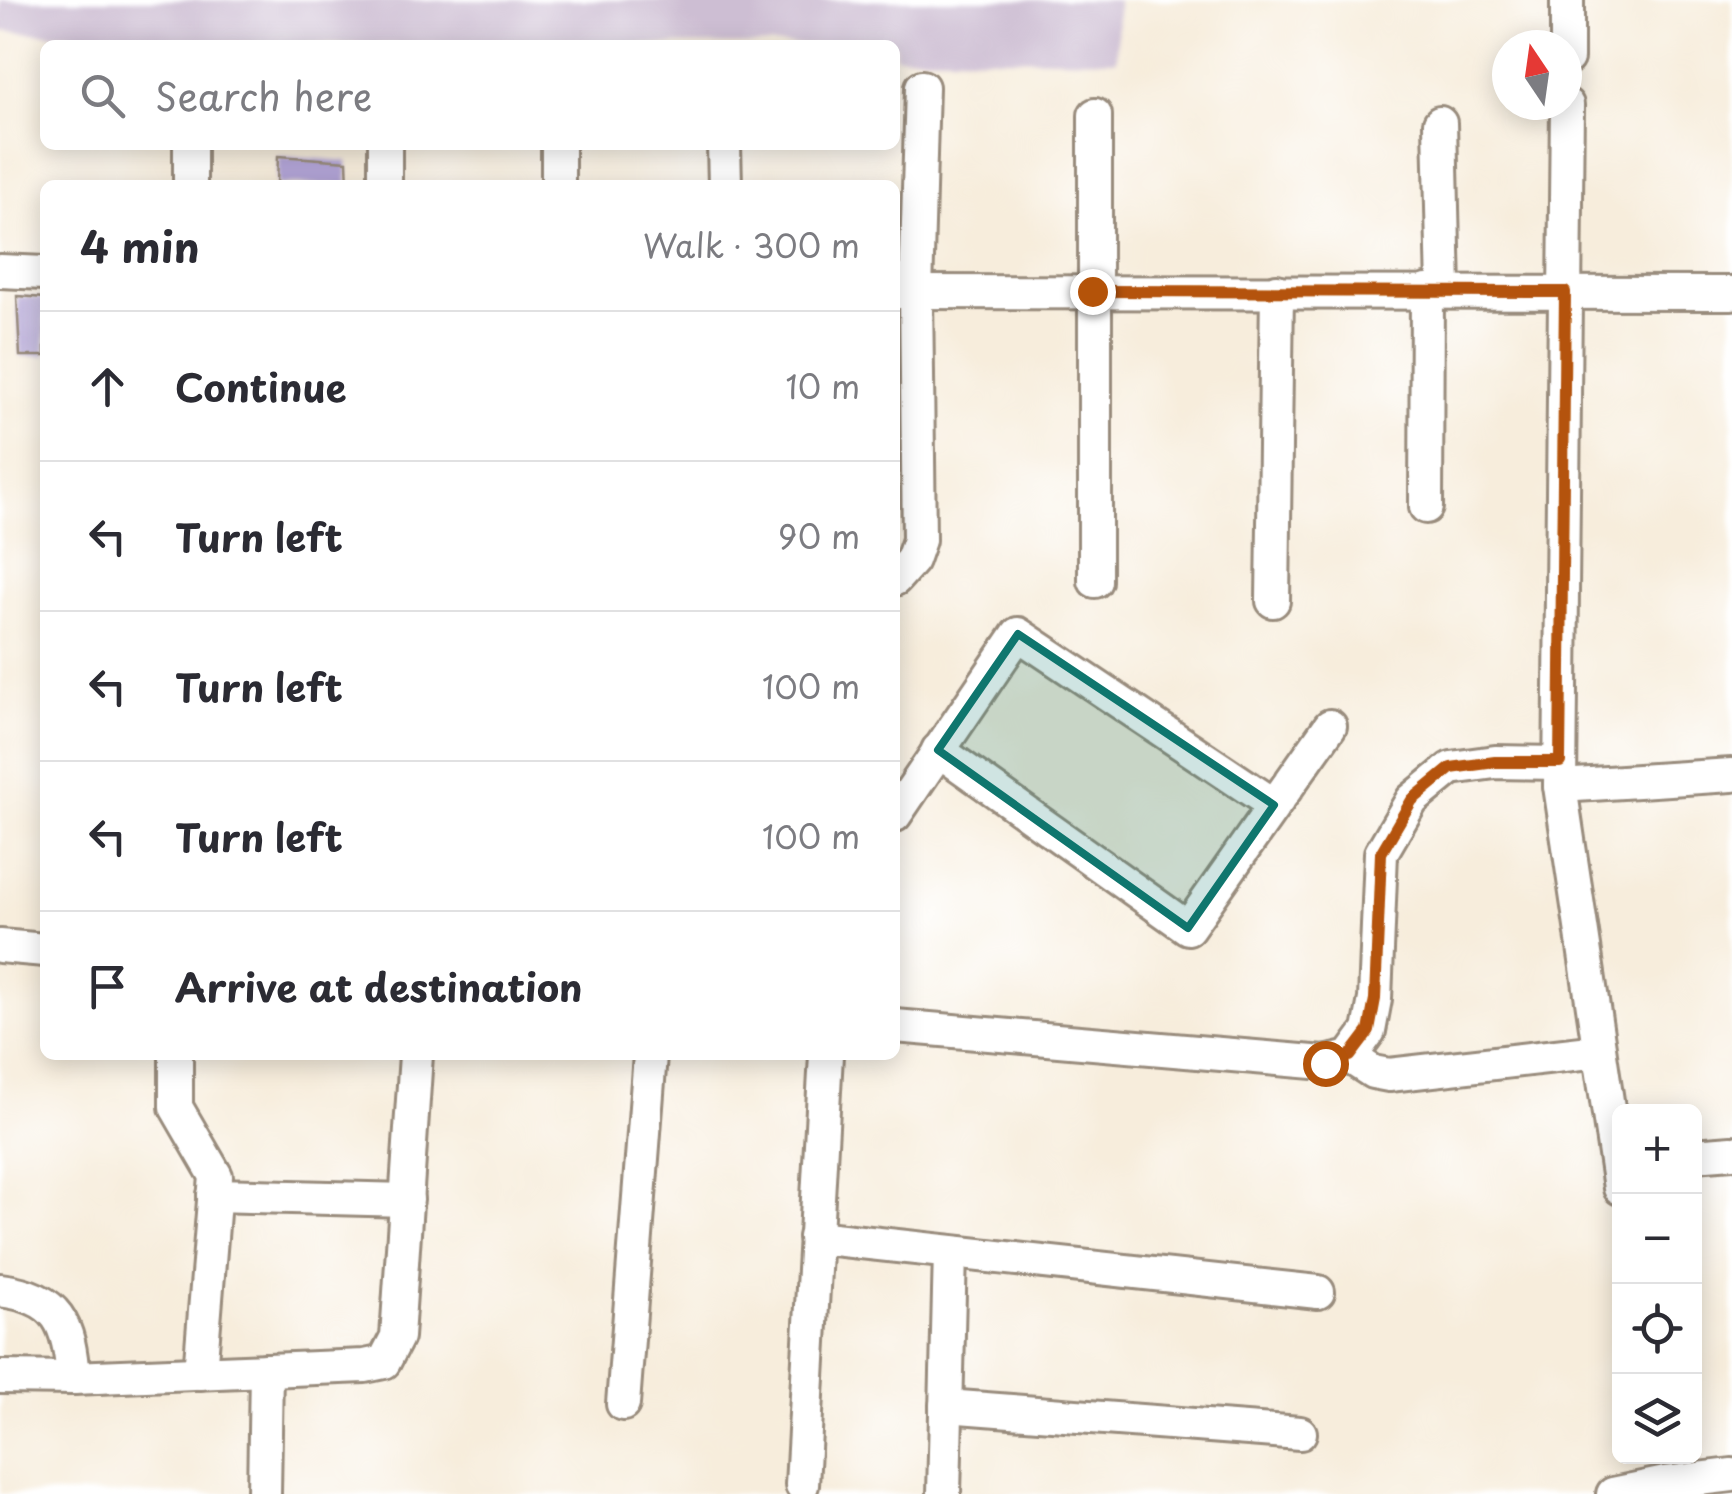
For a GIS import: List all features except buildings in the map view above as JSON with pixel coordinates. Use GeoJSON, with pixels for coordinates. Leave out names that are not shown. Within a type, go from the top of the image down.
{"type":"FeatureCollection","features":[{"type":"Feature","properties":{"kind":"street"},"geometry":{"type":"LineString","coordinates":[[1567,30],[1568,0]]}},
{"type":"Feature","properties":{"kind":"street"},"geometry":{"type":"LineString","coordinates":[[900,573],[912,560],[919,540],[906,292],[922,87]]}},
{"type":"Feature","properties":{"kind":"street"},"geometry":{"type":"LineString","coordinates":[[1094,581],[1095,115]]}},
{"type":"Feature","properties":{"kind":"street"},"geometry":{"type":"LineString","coordinates":[[1566,120],[1560,774],[1612,1132]]}},
{"type":"Feature","properties":{"kind":"street"},"geometry":{"type":"LineString","coordinates":[[1426,506],[1440,123]]}},
{"type":"Feature","properties":{"kind":"street"},"geometry":{"type":"LineString","coordinates":[[190,150],[190,180]]}},
{"type":"Feature","properties":{"kind":"street"},"geometry":{"type":"LineString","coordinates":[[385,180],[386,150]]}},
{"type":"Feature","properties":{"kind":"street"},"geometry":{"type":"LineString","coordinates":[[558,150],[558,180]]}},
{"type":"Feature","properties":{"kind":"street"},"geometry":{"type":"LineString","coordinates":[[724,150],[725,180]]}},
{"type":"Feature","properties":{"kind":"street"},"geometry":{"type":"LineString","coordinates":[[0,271],[40,273]]}},
{"type":"Feature","properties":{"kind":"street"},"geometry":{"type":"LineString","coordinates":[[1274,601],[1276,291]]}},
{"type":"Feature","properties":{"kind":"street"},"geometry":{"type":"LineString","coordinates":[[906,292],[1732,293]]}},
{"type":"Feature","properties":{"kind":"street"},"geometry":{"type":"LineString","coordinates":[[900,807],[1018,634],[1274,805]]}},
{"type":"Feature","properties":{"kind":"street"},"geometry":{"type":"LineString","coordinates":[[938,750],[1188,928],[1330,726]]}},
{"type":"Feature","properties":{"kind":"street"},"geometry":{"type":"LineString","coordinates":[[900,1026],[1325,1063],[1350,1056],[1369,1031],[1375,999],[1381,853],[1412,800],[1451,768],[1495,762],[1560,774],[1732,776]]}},
{"type":"Feature","properties":{"kind":"street"},"geometry":{"type":"LineString","coordinates":[[0,946],[40,950]]}},
{"type":"Feature","properties":{"kind":"street"},"geometry":{"type":"LineString","coordinates":[[1350,1056],[1373,1072],[1389,1075],[1599,1051]]}},
{"type":"Feature","properties":{"kind":"street"},"geometry":{"type":"LineString","coordinates":[[176,1060],[176,1107],[216,1176],[200,1373]]}},
{"type":"Feature","properties":{"kind":"street"},"geometry":{"type":"LineString","coordinates":[[0,1377],[73,1378],[365,1366],[384,1362],[397,1337],[416,1060]]}},
{"type":"Feature","properties":{"kind":"street"},"geometry":{"type":"LineString","coordinates":[[624,1404],[650,1060]]}},
{"type":"Feature","properties":{"kind":"street"},"geometry":{"type":"LineString","coordinates":[[802,1485],[826,1060]]}},
{"type":"Feature","properties":{"kind":"street"},"geometry":{"type":"LineString","coordinates":[[1702,1154],[1732,1152]]}},
{"type":"Feature","properties":{"kind":"street"},"geometry":{"type":"LineString","coordinates":[[214,1195],[406,1200]]}},
{"type":"Feature","properties":{"kind":"street"},"geometry":{"type":"LineString","coordinates":[[816,1237],[1318,1292]]}},
{"type":"Feature","properties":{"kind":"street"},"geometry":{"type":"LineString","coordinates":[[944,1494],[950,1252]]}},
{"type":"Feature","properties":{"kind":"street"},"geometry":{"type":"LineString","coordinates":[[0,1290],[44,1301],[56,1313],[68,1335],[73,1378]]}},
{"type":"Feature","properties":{"kind":"street"},"geometry":{"type":"LineString","coordinates":[[264,1494],[266,1370]]}},
{"type":"Feature","properties":{"kind":"street"},"geometry":{"type":"LineString","coordinates":[[946,1406],[1300,1433]]}},
{"type":"Feature","properties":{"kind":"street"},"geometry":{"type":"LineString","coordinates":[[1613,1494],[1664,1470],[1732,1475]]}},
{"type":"Feature","properties":{"kind":"highlighted area"},"geometry":{"type":"Polygon","coordinates":[[[1018,634],[1274,805],[1188,928],[938,750],[1018,634]]]}},
{"type":"Feature","properties":{"kind":"shaded area"},"geometry":{"type":"Polygon","coordinates":[[[0,0],[1118,0],[1117,60],[900,56],[900,40],[153,40],[0,31],[0,0]]]}},
{"type":"Feature","properties":{"kind":"route"},"geometry":{"type":"LineString","coordinates":[[1092,291],[1565,292],[1560,762],[1495,762],[1451,768],[1412,800],[1381,853],[1375,999],[1369,1031],[1350,1056],[1325,1063]]}}]}
